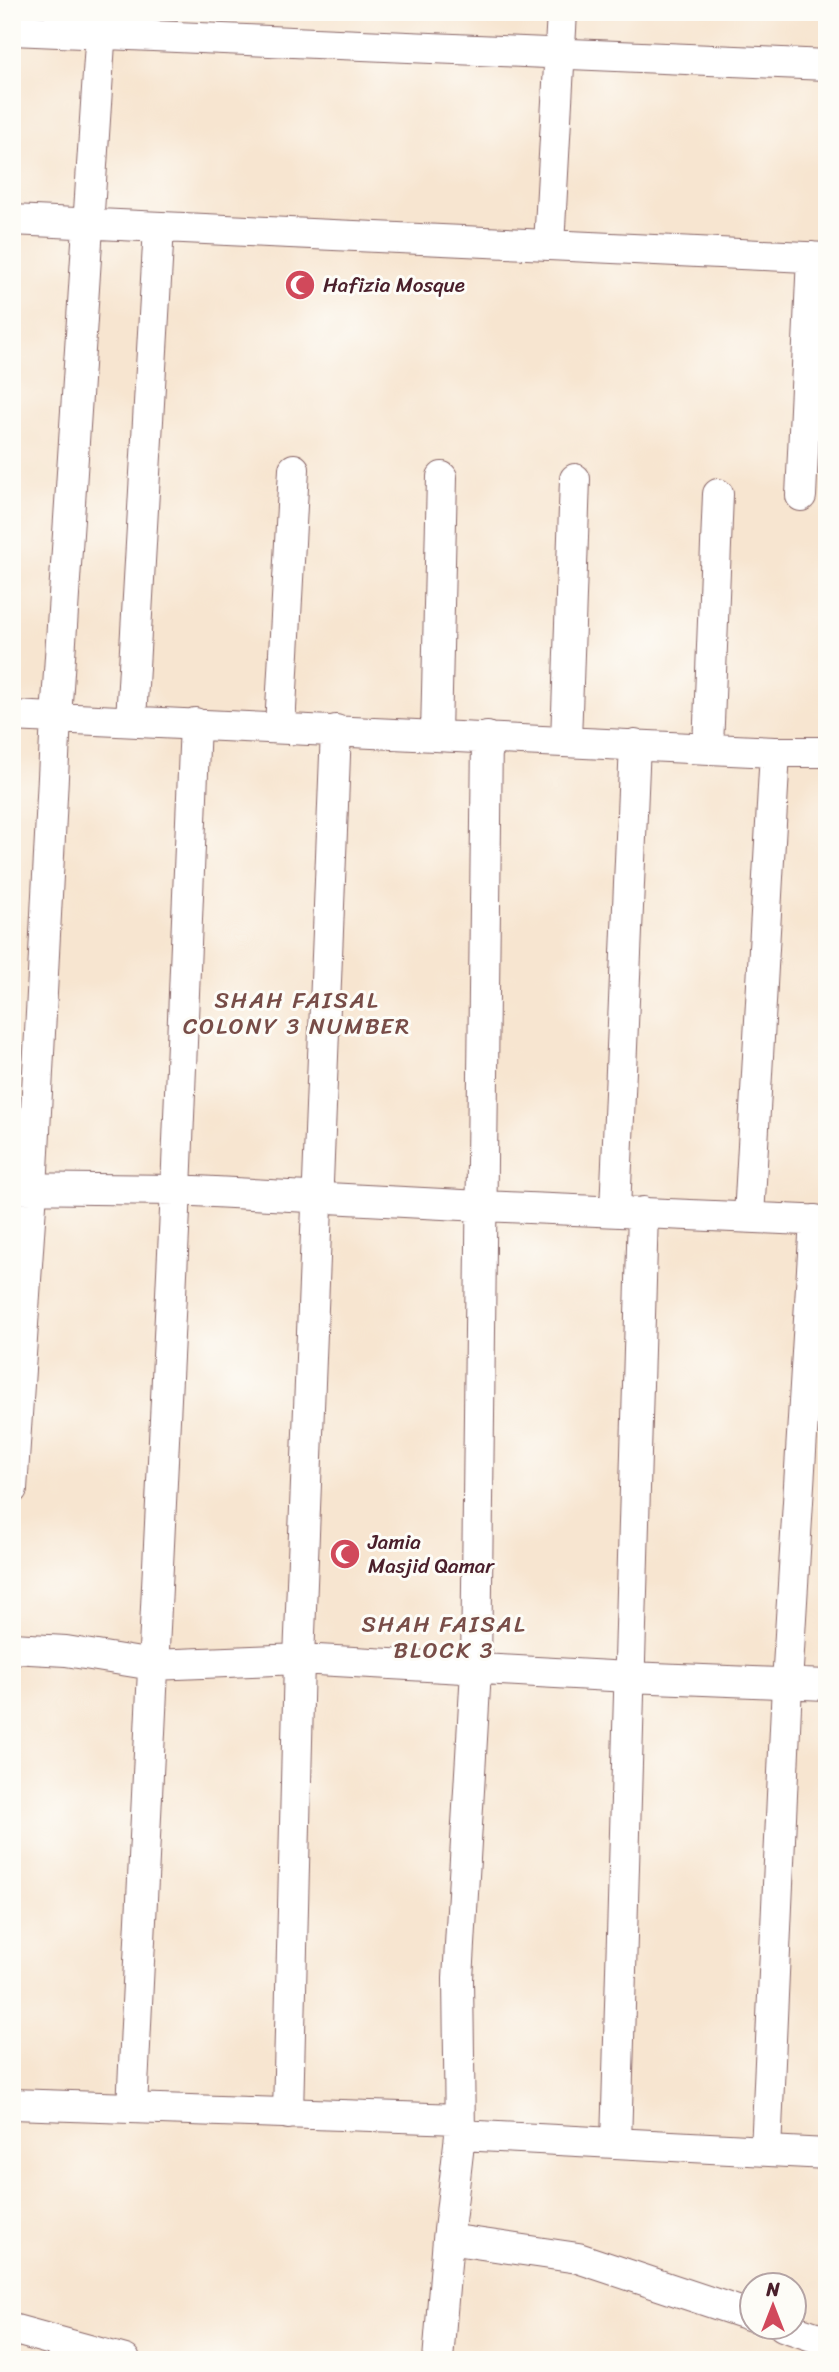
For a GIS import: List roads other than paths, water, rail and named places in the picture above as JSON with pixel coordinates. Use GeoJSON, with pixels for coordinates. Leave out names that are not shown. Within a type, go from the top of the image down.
{"type":"FeatureCollection","features":[{"type":"Feature","properties":{"kind":"street"},"geometry":{"type":"LineString","coordinates":[[549,245],[562,12]]}},
{"type":"Feature","properties":{"kind":"street"},"geometry":{"type":"LineString","coordinates":[[12,1489],[22,1189],[102,23]]}},
{"type":"Feature","properties":{"kind":"street"},"geometry":{"type":"LineString","coordinates":[[12,30],[102,23],[560,54],[827,65]]}},
{"type":"Feature","properties":{"kind":"street"},"geometry":{"type":"LineString","coordinates":[[12,220],[819,258],[801,496]]}},
{"type":"Feature","properties":{"kind":"street"},"geometry":{"type":"LineString","coordinates":[[131,720],[159,227]]}},
{"type":"Feature","properties":{"kind":"street"},"geometry":{"type":"LineString","coordinates":[[280,727],[294,469]]}},
{"type":"Feature","properties":{"kind":"street"},"geometry":{"type":"LineString","coordinates":[[436,734],[442,477]]}},
{"type":"Feature","properties":{"kind":"street"},"geometry":{"type":"LineString","coordinates":[[566,741],[575,479]]}},
{"type":"Feature","properties":{"kind":"street"},"geometry":{"type":"LineString","coordinates":[[708,748],[718,494]]}},
{"type":"Feature","properties":{"kind":"street"},"geometry":{"type":"LineString","coordinates":[[12,716],[775,752],[827,752]]}},
{"type":"Feature","properties":{"kind":"street"},"geometry":{"type":"LineString","coordinates":[[132,2108],[176,1190],[195,723]]}},
{"type":"Feature","properties":{"kind":"street"},"geometry":{"type":"LineString","coordinates":[[288,2114],[299,1659],[336,730]]}},
{"type":"Feature","properties":{"kind":"street"},"geometry":{"type":"LineString","coordinates":[[438,2360],[460,2127],[458,1979],[476,1670],[487,737]]}},
{"type":"Feature","properties":{"kind":"street"},"geometry":{"type":"LineString","coordinates":[[616,2143],[629,1677],[629,1211],[635,744]]}},
{"type":"Feature","properties":{"kind":"street"},"geometry":{"type":"LineString","coordinates":[[749,1217],[775,752]]}},
{"type":"Feature","properties":{"kind":"street"},"geometry":{"type":"LineString","coordinates":[[22,1189],[176,1190],[821,1220],[787,1684],[766,2151]]}},
{"type":"Feature","properties":{"kind":"street"},"geometry":{"type":"LineString","coordinates":[[12,1648],[66,1651],[153,1665],[299,1659],[476,1670],[827,1685]]}},
{"type":"Feature","properties":{"kind":"street"},"geometry":{"type":"LineString","coordinates":[[12,2104],[288,2114],[460,2127],[616,2143],[827,2154]]}},
{"type":"Feature","properties":{"kind":"street"},"geometry":{"type":"LineString","coordinates":[[448,2239],[578,2258],[738,2312]]}},
{"type":"Feature","properties":{"kind":"street"},"geometry":{"type":"LineString","coordinates":[[12,2329],[125,2360]]}},
{"type":"Feature","properties":{"kind":"street"},"geometry":{"type":"LineString","coordinates":[[808,2335],[827,2341]]}},
{"type":"Feature","properties":{"kind":"place","name":"Hafizia Mosque"},"geometry":{"type":"Point","coordinates":[300,285]}},
{"type":"Feature","properties":{"kind":"place","name":"Jamia Masjid Qamar"},"geometry":{"type":"Point","coordinates":[345,1554]}},
{"type":"Feature","properties":{"kind":"district","name":"SHAH FAISAL COLONY 3 NUMBER"},"geometry":{"type":"Point","coordinates":[297,1013]}},
{"type":"Feature","properties":{"kind":"district","name":"SHAH FAISAL BLOCK 3"},"geometry":{"type":"Point","coordinates":[444,1637]}}]}
